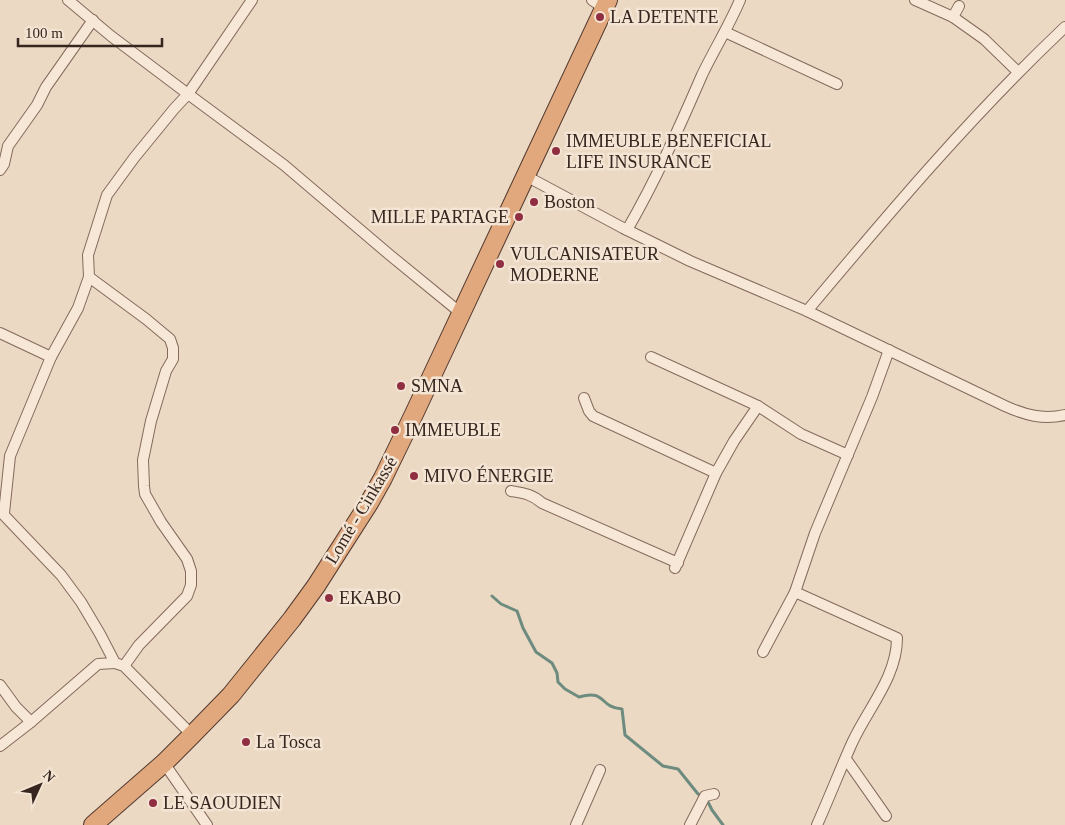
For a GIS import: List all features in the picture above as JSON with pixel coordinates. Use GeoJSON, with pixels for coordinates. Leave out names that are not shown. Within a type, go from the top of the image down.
{"type":"FeatureCollection","features":[{"type":"Feature","properties":{"kind":"highway","name":"Lomé - Cinkassé"},"geometry":{"type":"LineString","coordinates":[[93,825],[164,763],[231,694],[292,620],[316,586],[383,478],[526,176],[601,3]]}},
{"type":"Feature","properties":{"kind":"street"},"geometry":{"type":"LineString","coordinates":[[68,0],[188,94],[284,165],[462,314]]}},
{"type":"Feature","properties":{"kind":"street"},"geometry":{"type":"LineString","coordinates":[[192,735],[120,665],[81,602],[61,575],[2,512],[10,456],[51,357],[78,308],[89,277],[88,255],[107,195],[134,158],[188,94],[252,0]]}},
{"type":"Feature","properties":{"kind":"street"},"geometry":{"type":"LineString","coordinates":[[628,230],[652,185],[703,74],[740,0]]}},
{"type":"Feature","properties":{"kind":"street"},"geometry":{"type":"LineString","coordinates":[[915,0],[953,17],[984,39],[1018,72]]}},
{"type":"Feature","properties":{"kind":"street"},"geometry":{"type":"LineString","coordinates":[[953,17],[959,6]]}},
{"type":"Feature","properties":{"kind":"street"},"geometry":{"type":"LineString","coordinates":[[0,170],[4,164],[8,146],[38,106],[46,87],[93,20]]}},
{"type":"Feature","properties":{"kind":"street"},"geometry":{"type":"LineString","coordinates":[[807,311],[943,151],[1018,72],[1065,28]]}},
{"type":"Feature","properties":{"kind":"street"},"geometry":{"type":"LineString","coordinates":[[725,32],[837,84]]}},
{"type":"Feature","properties":{"kind":"street"},"geometry":{"type":"LineString","coordinates":[[526,176],[628,230],[707,268],[807,311],[1011,409],[1042,418],[1065,416]]}},
{"type":"Feature","properties":{"kind":"street"},"geometry":{"type":"LineString","coordinates":[[0,746],[98,664],[120,665],[187,596],[191,585],[191,571],[187,559],[161,522],[145,494],[144,486],[143,460],[151,421],[166,370],[173,359],[173,348],[170,339],[89,277]]}},
{"type":"Feature","properties":{"kind":"street"},"geometry":{"type":"LineString","coordinates":[[0,333],[51,357]]}},
{"type":"Feature","properties":{"kind":"street"},"geometry":{"type":"LineString","coordinates":[[763,652],[795,592],[815,533],[889,350]]}},
{"type":"Feature","properties":{"kind":"street"},"geometry":{"type":"LineString","coordinates":[[651,357],[758,406],[801,434],[848,455]]}},
{"type":"Feature","properties":{"kind":"street"},"geometry":{"type":"LineString","coordinates":[[584,398],[593,416],[716,473]]}},
{"type":"Feature","properties":{"kind":"street"},"geometry":{"type":"LineString","coordinates":[[511,491],[527,493],[542,503],[677,566],[716,473],[758,406]]}},
{"type":"Feature","properties":{"kind":"street"},"geometry":{"type":"LineString","coordinates":[[795,592],[898,638],[897,652],[889,675],[852,743],[817,825]]}},
{"type":"Feature","properties":{"kind":"street"},"geometry":{"type":"LineString","coordinates":[[0,685],[16,707],[31,722]]}},
{"type":"Feature","properties":{"kind":"street"},"geometry":{"type":"LineString","coordinates":[[846,759],[886,816]]}},
{"type":"Feature","properties":{"kind":"street"},"geometry":{"type":"LineString","coordinates":[[164,763],[207,825]]}},
{"type":"Feature","properties":{"kind":"street"},"geometry":{"type":"LineString","coordinates":[[576,825],[600,770]]}},
{"type":"Feature","properties":{"kind":"street"},"geometry":{"type":"LineString","coordinates":[[690,825],[705,796],[714,794]]}},
{"type":"Feature","properties":{"kind":"waterway"},"geometry":{"type":"LineString","coordinates":[[492,596],[501,604],[517,611],[523,628],[536,652],[552,663],[557,673],[558,682],[565,689],[579,697],[594,695],[614,708],[622,709],[625,735],[663,766],[678,769],[698,794],[705,796],[723,825]]}},
{"type":"Feature","properties":{"kind":"place","name":"LA DETENTE"},"geometry":{"type":"Point","coordinates":[600,17]}},
{"type":"Feature","properties":{"kind":"place","name":"IMMEUBLE BENEFICIAL LIFE INSURANCE"},"geometry":{"type":"Point","coordinates":[556,151]}},
{"type":"Feature","properties":{"kind":"place","name":"Boston"},"geometry":{"type":"Point","coordinates":[534,202]}},
{"type":"Feature","properties":{"kind":"place","name":"MILLE PARTAGE"},"geometry":{"type":"Point","coordinates":[519,217]}},
{"type":"Feature","properties":{"kind":"place","name":"VULCANISATEUR MODERNE"},"geometry":{"type":"Point","coordinates":[500,264]}},
{"type":"Feature","properties":{"kind":"place","name":"SMNA"},"geometry":{"type":"Point","coordinates":[401,386]}},
{"type":"Feature","properties":{"kind":"place","name":"IMMEUBLE"},"geometry":{"type":"Point","coordinates":[395,430]}},
{"type":"Feature","properties":{"kind":"place","name":"MIVO ÉNERGIE"},"geometry":{"type":"Point","coordinates":[414,476]}},
{"type":"Feature","properties":{"kind":"place","name":"EKABO"},"geometry":{"type":"Point","coordinates":[329,598]}},
{"type":"Feature","properties":{"kind":"place","name":"La Tosca"},"geometry":{"type":"Point","coordinates":[246,742]}},
{"type":"Feature","properties":{"kind":"place","name":"LE SAOUDIEN"},"geometry":{"type":"Point","coordinates":[153,803]}}]}
